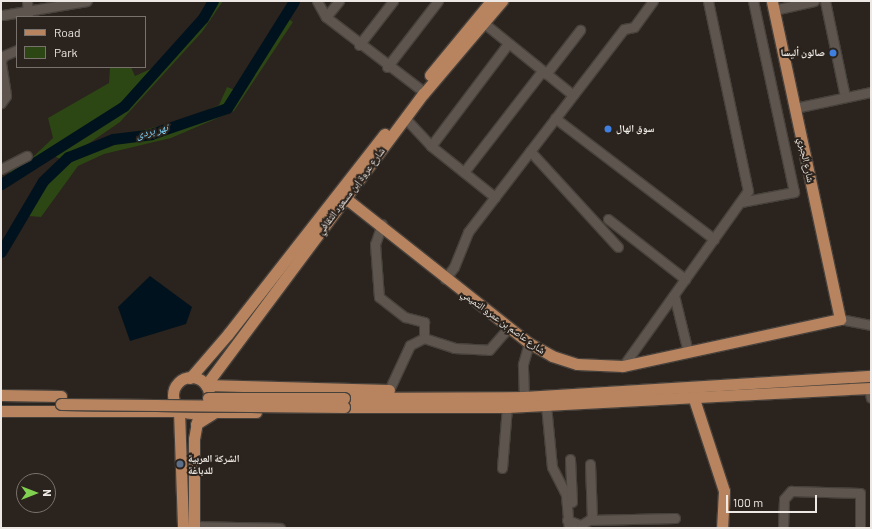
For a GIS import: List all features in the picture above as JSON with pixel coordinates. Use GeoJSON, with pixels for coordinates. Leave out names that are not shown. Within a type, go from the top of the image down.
{"type":"FeatureCollection","features":[{"type":"Feature","properties":{"kind":"main road","name":"شارع عروة إبن مسعود الثقافي"},"geometry":{"type":"LineString","coordinates":[[206,385],[419,88],[491,1]]}},
{"type":"Feature","properties":{"kind":"main road","name":"شارع عروة إبن مسعود الثقافي"},"geometry":{"type":"LineString","coordinates":[[190,378],[405,118],[485,24],[502,1]]}},
{"type":"Feature","properties":{"kind":"main road","name":"شارع الجبري"},"geometry":{"type":"LineString","coordinates":[[773,6],[840,319]]}},
{"type":"Feature","properties":{"kind":"main road","name":"شارع عاصم بن عمرو التميمي"},"geometry":{"type":"LineString","coordinates":[[342,195],[382,224],[445,280],[508,328],[529,343],[552,356],[577,364],[623,366],[840,319]]}},
{"type":"Feature","properties":{"kind":"main road"},"geometry":{"type":"LineString","coordinates":[[217,370],[221,380],[230,386]]}},
{"type":"Feature","properties":{"kind":"main road"},"geometry":{"type":"LineString","coordinates":[[344,402],[450,396],[524,397],[871,376]]}},
{"type":"Feature","properties":{"kind":"main road"},"geometry":{"type":"LineString","coordinates":[[190,528],[179,411],[175,391],[179,383],[190,378],[206,385],[389,390],[450,396]]}},
{"type":"Feature","properties":{"kind":"main road"},"geometry":{"type":"LineString","coordinates":[[190,528],[196,424],[209,398],[206,385]]}},
{"type":"Feature","properties":{"kind":"main road"},"geometry":{"type":"LineString","coordinates":[[1,404],[61,400],[344,402],[507,407],[693,396],[870,391]]}},
{"type":"Feature","properties":{"kind":"main road"},"geometry":{"type":"LineString","coordinates":[[1,395],[61,400]]}},
{"type":"Feature","properties":{"kind":"main road"},"geometry":{"type":"LineString","coordinates":[[693,396],[724,491],[722,528]]}},
{"type":"Feature","properties":{"kind":"main road"},"geometry":{"type":"LineString","coordinates":[[196,424],[221,411],[411,412],[469,406]]}},
{"type":"Feature","properties":{"kind":"main road"},"geometry":{"type":"LineString","coordinates":[[1,411],[179,411],[193,413],[203,409]]}},
{"type":"Feature","properties":{"kind":"street"},"geometry":{"type":"LineString","coordinates":[[27,1],[28,15]]}},
{"type":"Feature","properties":{"kind":"street"},"geometry":{"type":"LineString","coordinates":[[3,15],[28,15],[87,1]]}},
{"type":"Feature","properties":{"kind":"street"},"geometry":{"type":"LineString","coordinates":[[317,1],[326,17],[387,67],[419,88]]}},
{"type":"Feature","properties":{"kind":"street"},"geometry":{"type":"LineString","coordinates":[[326,17],[338,1]]}},
{"type":"Feature","properties":{"kind":"street"},"geometry":{"type":"LineString","coordinates":[[359,45],[393,1]]}},
{"type":"Feature","properties":{"kind":"street"},"geometry":{"type":"LineString","coordinates":[[387,67],[438,1]]}},
{"type":"Feature","properties":{"kind":"street"},"geometry":{"type":"LineString","coordinates":[[445,280],[468,232],[624,29],[634,27],[653,1]]}},
{"type":"Feature","properties":{"kind":"street"},"geometry":{"type":"LineString","coordinates":[[623,366],[748,191],[708,1]]}},
{"type":"Feature","properties":{"kind":"street"},"geometry":{"type":"LineString","coordinates":[[741,202],[794,192],[753,1]]}},
{"type":"Feature","properties":{"kind":"street"},"geometry":{"type":"LineString","coordinates":[[773,6],[814,1]]}},
{"type":"Feature","properties":{"kind":"street"},"geometry":{"type":"LineString","coordinates":[[825,1],[845,97]]}},
{"type":"Feature","properties":{"kind":"street"},"geometry":{"type":"LineString","coordinates":[[485,24],[573,95]]}},
{"type":"Feature","properties":{"kind":"street"},"geometry":{"type":"LineString","coordinates":[[464,172],[544,72],[580,30]]}},
{"type":"Feature","properties":{"kind":"street"},"geometry":{"type":"LineString","coordinates":[[431,146],[508,44]]}},
{"type":"Feature","properties":{"kind":"street"},"geometry":{"type":"LineString","coordinates":[[1,103],[6,96],[1,62],[3,56],[16,50]]}},
{"type":"Feature","properties":{"kind":"street"},"geometry":{"type":"LineString","coordinates":[[794,108],[871,92]]}},
{"type":"Feature","properties":{"kind":"street"},"geometry":{"type":"LineString","coordinates":[[405,118],[431,146],[495,197]]}},
{"type":"Feature","properties":{"kind":"street"},"geometry":{"type":"LineString","coordinates":[[556,118],[714,239]]}},
{"type":"Feature","properties":{"kind":"street"},"geometry":{"type":"LineString","coordinates":[[530,151],[618,247]]}},
{"type":"Feature","properties":{"kind":"street"},"geometry":{"type":"LineString","coordinates":[[1,169],[27,156]]}},
{"type":"Feature","properties":{"kind":"street"},"geometry":{"type":"LineString","coordinates":[[608,219],[685,279]]}},
{"type":"Feature","properties":{"kind":"street"},"geometry":{"type":"LineString","coordinates":[[382,224],[375,244],[380,297],[405,316],[424,322],[424,338]]}},
{"type":"Feature","properties":{"kind":"street"},"geometry":{"type":"LineString","coordinates":[[674,295],[688,352]]}},
{"type":"Feature","properties":{"kind":"street"},"geometry":{"type":"LineString","coordinates":[[840,319],[871,325]]}},
{"type":"Feature","properties":{"kind":"street"},"geometry":{"type":"LineString","coordinates":[[389,390],[410,345],[424,338],[454,348],[488,350],[508,328]]}},
{"type":"Feature","properties":{"kind":"street"},"geometry":{"type":"LineString","coordinates":[[524,397],[523,364],[529,343]]}},
{"type":"Feature","properties":{"kind":"street"},"geometry":{"type":"LineString","coordinates":[[546,405],[552,467],[566,495],[570,523]]}},
{"type":"Feature","properties":{"kind":"street"},"geometry":{"type":"LineString","coordinates":[[502,468],[507,407]]}},
{"type":"Feature","properties":{"kind":"street"},"geometry":{"type":"LineString","coordinates":[[570,459],[570,523]]}},
{"type":"Feature","properties":{"kind":"street"},"geometry":{"type":"LineString","coordinates":[[590,464],[592,520]]}},
{"type":"Feature","properties":{"kind":"street"},"geometry":{"type":"LineString","coordinates":[[783,528],[784,499],[791,491],[860,493],[860,528]]}},
{"type":"Feature","properties":{"kind":"street"},"geometry":{"type":"LineString","coordinates":[[570,523],[581,525],[592,520],[610,524],[675,518]]}},
{"type":"Feature","properties":{"kind":"street"},"geometry":{"type":"LineString","coordinates":[[190,528],[280,528]]}},
{"type":"Feature","properties":{"kind":"green space"},"geometry":{"type":"Polygon","coordinates":[[[208,1],[223,1],[202,32],[120,122],[88,144],[183,120],[219,105],[227,87],[235,90],[247,74],[281,14],[293,22],[234,111],[171,138],[104,154],[78,166],[41,217],[29,216],[44,187],[66,162],[54,156],[16,180],[9,172],[35,155],[53,138],[48,118],[109,83],[110,68],[131,68],[135,76],[155,67],[196,22],[208,1]]]}},
{"type":"Feature","properties":{"kind":"water"},"geometry":{"type":"Polygon","coordinates":[[[150,276],[192,307],[186,324],[130,341],[118,307],[150,276]]]}},
{"type":"Feature","properties":{"kind":"waterway","name":"نهر بردى"},"geometry":{"type":"LineString","coordinates":[[1,184],[124,106],[203,18],[213,1]]}},
{"type":"Feature","properties":{"kind":"waterway","name":"نهر بردى"},"geometry":{"type":"LineString","coordinates":[[1,252],[43,181],[68,157],[113,139],[151,134],[227,108],[294,1]]}},
{"type":"Feature","properties":{"kind":"place","name":"صالون أليسا"},"geometry":{"type":"Point","coordinates":[833,53]}},
{"type":"Feature","properties":{"kind":"place","name":"سوق الهال"},"geometry":{"type":"Point","coordinates":[608,129]}},
{"type":"Feature","properties":{"kind":"place","name":"الشركة العربية للدباغة"},"geometry":{"type":"Point","coordinates":[180,464]}}]}
